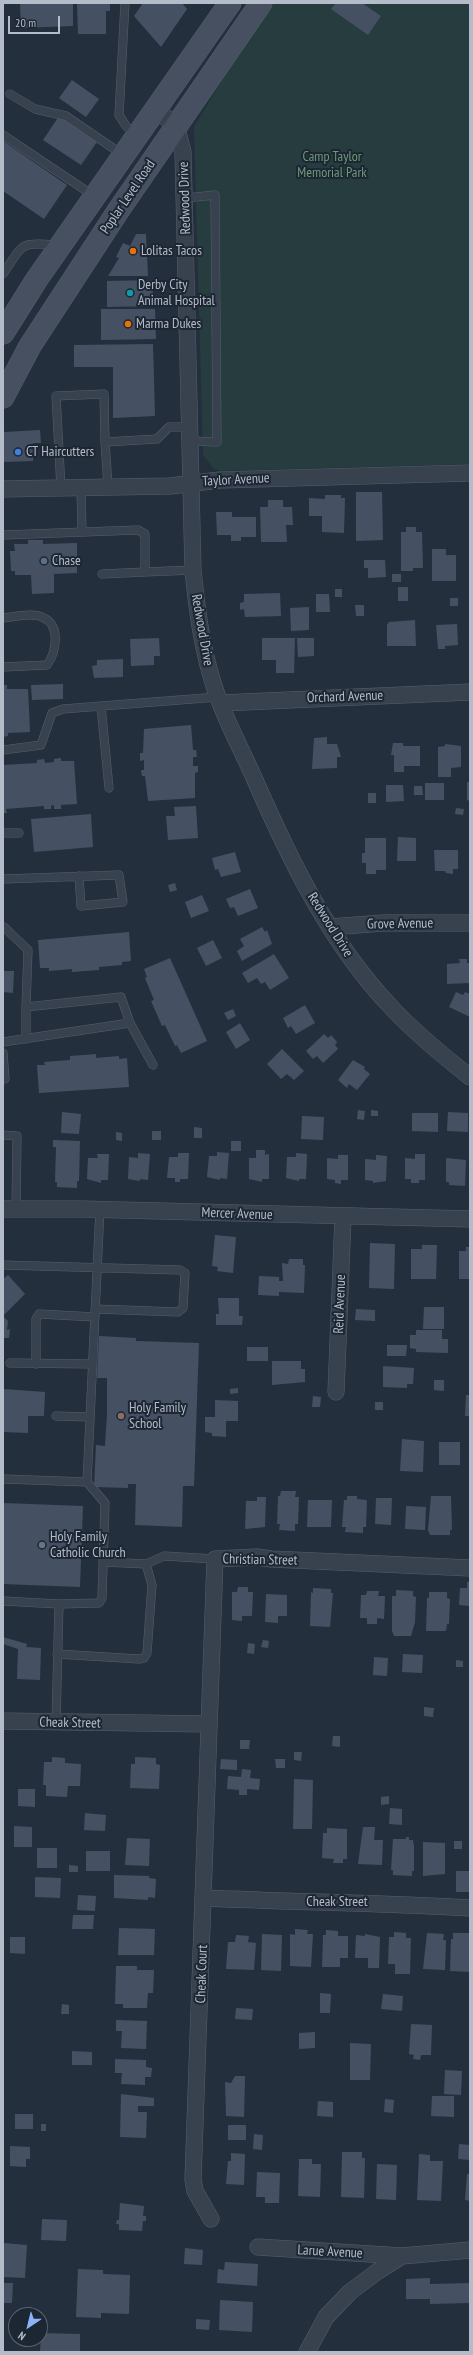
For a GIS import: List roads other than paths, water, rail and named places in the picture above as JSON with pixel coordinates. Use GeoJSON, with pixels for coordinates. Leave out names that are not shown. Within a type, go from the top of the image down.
{"type":"FeatureCollection","features":[{"type":"Feature","properties":{"kind":"main road","name":"Poplar Level Road"},"geometry":{"type":"LineString","coordinates":[[3,397],[30,346],[176,125],[261,3]]}},
{"type":"Feature","properties":{"kind":"main road","name":"Poplar Level Road"},"geometry":{"type":"LineString","coordinates":[[6,324],[124,156],[226,5]]}},
{"type":"Feature","properties":{"kind":"street"},"geometry":{"type":"LineString","coordinates":[[155,110],[176,125]]}},
{"type":"Feature","properties":{"kind":"street","name":"Redwood Drive"},"geometry":{"type":"LineString","coordinates":[[176,125],[183,152],[186,198],[193,570],[198,618],[209,671],[220,700],[290,855],[330,926],[350,956],[390,1007],[435,1049],[470,1077]]}},
{"type":"Feature","properties":{"kind":"street","name":"Taylor Avenue"},"geometry":{"type":"LineString","coordinates":[[3,490],[108,486],[170,486],[220,480],[470,473]]}},
{"type":"Feature","properties":{"kind":"street","name":"Orchard Avenue"},"geometry":{"type":"LineString","coordinates":[[220,700],[470,692]]}},
{"type":"Feature","properties":{"kind":"street","name":"Grove Avenue"},"geometry":{"type":"LineString","coordinates":[[330,926],[383,923],[470,923]]}},
{"type":"Feature","properties":{"kind":"street","name":"Mercer Avenue"},"geometry":{"type":"LineString","coordinates":[[10,1209],[100,1209],[343,1217],[470,1219]]}},
{"type":"Feature","properties":{"kind":"street","name":"Reid Avenue"},"geometry":{"type":"LineString","coordinates":[[336,1392],[343,1217]]}},
{"type":"Feature","properties":{"kind":"street","name":"Christian Street"},"geometry":{"type":"LineString","coordinates":[[209,1724],[215,1559],[257,1557],[271,1559],[470,1568]]}},
{"type":"Feature","properties":{"kind":"street","name":"Cheak Street"},"geometry":{"type":"LineString","coordinates":[[3,1721],[56,1723],[209,1724]]}},
{"type":"Feature","properties":{"kind":"street","name":"Cheak Court"},"geometry":{"type":"LineString","coordinates":[[209,1724],[205,1898],[193,2179],[195,2191],[211,2219]]}},
{"type":"Feature","properties":{"kind":"street","name":"Cheak Street"},"geometry":{"type":"LineString","coordinates":[[205,1898],[322,1903],[377,1902],[470,1908]]}},
{"type":"Feature","properties":{"kind":"street","name":"Larue Avenue"},"geometry":{"type":"LineString","coordinates":[[258,2247],[402,2256],[470,2250]]}},
{"type":"Feature","properties":{"kind":"street"},"geometry":{"type":"LineString","coordinates":[[307,2352],[326,2317],[350,2292],[378,2271],[402,2256]]}},
{"type":"Feature","properties":{"kind":"lane"},"geometry":{"type":"LineString","coordinates":[[125,3],[119,115],[126,126],[137,136]]}},
{"type":"Feature","properties":{"kind":"lane"},"geometry":{"type":"LineString","coordinates":[[10,94],[35,109],[66,116],[124,156]]}},
{"type":"Feature","properties":{"kind":"lane"},"geometry":{"type":"LineString","coordinates":[[3,135],[95,197]]}},
{"type":"Feature","properties":{"kind":"lane"},"geometry":{"type":"LineString","coordinates":[[105,442],[157,439],[169,427],[217,442],[215,195],[186,198]]}},
{"type":"Feature","properties":{"kind":"lane"},"geometry":{"type":"LineString","coordinates":[[3,274],[21,248],[30,243],[61,245]]}},
{"type":"Feature","properties":{"kind":"lane"},"geometry":{"type":"LineString","coordinates":[[60,488],[56,396],[104,394],[108,486]]}},
{"type":"Feature","properties":{"kind":"lane"},"geometry":{"type":"LineString","coordinates":[[81,487],[82,532]]}},
{"type":"Feature","properties":{"kind":"lane"},"geometry":{"type":"LineString","coordinates":[[3,535],[138,530],[145,534],[145,572]]}},
{"type":"Feature","properties":{"kind":"lane"},"geometry":{"type":"LineString","coordinates":[[102,574],[193,570]]}},
{"type":"Feature","properties":{"kind":"lane"},"geometry":{"type":"LineString","coordinates":[[3,618],[28,616],[44,618],[54,628],[55,645],[53,657],[47,665],[3,667]]}},
{"type":"Feature","properties":{"kind":"lane"},"geometry":{"type":"LineString","coordinates":[[3,750],[41,745],[52,713],[63,709],[220,700]]}},
{"type":"Feature","properties":{"kind":"lane"},"geometry":{"type":"LineString","coordinates":[[101,706],[109,788]]}},
{"type":"Feature","properties":{"kind":"lane"},"geometry":{"type":"LineString","coordinates":[[3,833],[19,833]]}},
{"type":"Feature","properties":{"kind":"lane"},"geometry":{"type":"LineString","coordinates":[[3,879],[79,876],[119,875],[123,902],[81,906],[79,876]]}},
{"type":"Feature","properties":{"kind":"lane"},"geometry":{"type":"LineString","coordinates":[[3,927],[3,936]]}},
{"type":"Feature","properties":{"kind":"lane"},"geometry":{"type":"LineString","coordinates":[[3,927],[28,950],[26,1038]]}},
{"type":"Feature","properties":{"kind":"lane"},"geometry":{"type":"LineString","coordinates":[[26,1007],[121,997],[130,1023],[153,1065]]}},
{"type":"Feature","properties":{"kind":"lane"},"geometry":{"type":"LineString","coordinates":[[3,1042],[130,1023]]}},
{"type":"Feature","properties":{"kind":"lane"},"geometry":{"type":"LineString","coordinates":[[3,1053],[5,1079],[3,1079]]}},
{"type":"Feature","properties":{"kind":"lane"},"geometry":{"type":"LineString","coordinates":[[3,1135],[17,1136],[10,1209]]}},
{"type":"Feature","properties":{"kind":"lane"},"geometry":{"type":"LineString","coordinates":[[3,1601],[58,1604],[100,1603],[102,1598],[104,1562],[104,1503],[87,1482],[100,1209]]}},
{"type":"Feature","properties":{"kind":"lane"},"geometry":{"type":"LineString","coordinates":[[3,1265],[180,1270],[185,1273],[183,1308],[178,1312],[39,1314],[36,1319],[36,1364]]}},
{"type":"Feature","properties":{"kind":"lane"},"geometry":{"type":"LineString","coordinates":[[10,1363],[93,1364]]}},
{"type":"Feature","properties":{"kind":"lane"},"geometry":{"type":"LineString","coordinates":[[56,1416],[90,1417]]}},
{"type":"Feature","properties":{"kind":"lane"},"geometry":{"type":"LineString","coordinates":[[3,1479],[87,1482]]}},
{"type":"Feature","properties":{"kind":"lane"},"geometry":{"type":"LineString","coordinates":[[104,1562],[146,1564],[155,1558],[164,1556],[215,1559]]}},
{"type":"Feature","properties":{"kind":"lane"},"geometry":{"type":"LineString","coordinates":[[57,1654],[139,1659],[144,1658],[147,1653],[152,1584],[146,1564]]}},
{"type":"Feature","properties":{"kind":"lane"},"geometry":{"type":"LineString","coordinates":[[56,1723],[58,1604]]}},
{"type":"Feature","properties":{"kind":"place","name":"Lolitas Tacos"},"geometry":{"type":"Point","coordinates":[133,251]}},
{"type":"Feature","properties":{"kind":"place","name":"Derby City Animal Hospital"},"geometry":{"type":"Point","coordinates":[130,293]}},
{"type":"Feature","properties":{"kind":"place","name":"Marma Dukes"},"geometry":{"type":"Point","coordinates":[128,324]}},
{"type":"Feature","properties":{"kind":"place","name":"CT Haircutters"},"geometry":{"type":"Point","coordinates":[18,452]}},
{"type":"Feature","properties":{"kind":"place","name":"Chase"},"geometry":{"type":"Point","coordinates":[44,561]}},
{"type":"Feature","properties":{"kind":"place","name":"Holy Family School"},"geometry":{"type":"Point","coordinates":[121,1416]}},
{"type":"Feature","properties":{"kind":"place","name":"Holy Family Catholic Church"},"geometry":{"type":"Point","coordinates":[42,1545]}},
{"type":"Feature","properties":{"kind":"park label","name":"Camp Taylor Memorial Park"},"geometry":{"type":"Point","coordinates":[332,166]}}]}
